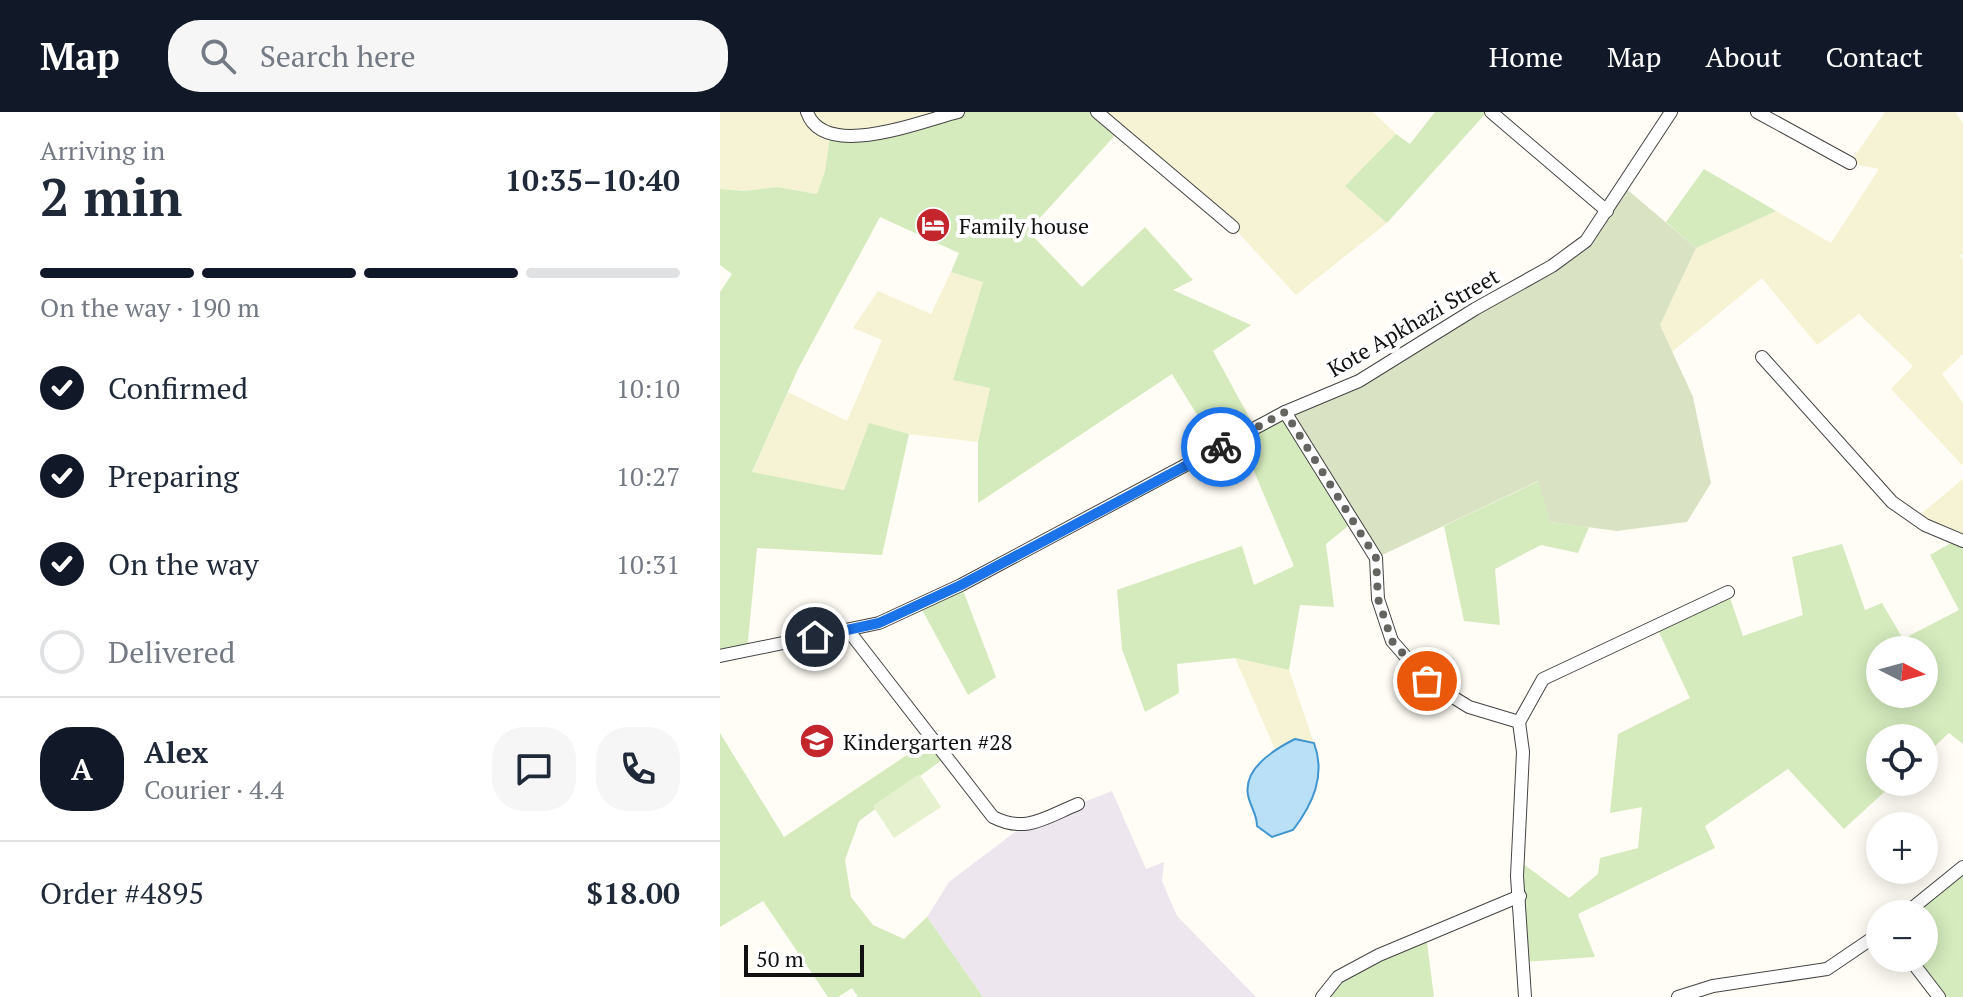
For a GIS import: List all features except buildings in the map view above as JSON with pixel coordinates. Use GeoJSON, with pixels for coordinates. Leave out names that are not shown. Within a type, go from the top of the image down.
{"type":"FeatureCollection","features":[{"type":"Feature","properties":{"kind":"street"},"geometry":{"type":"LineString","coordinates":[[807,112],[811,123],[830,136],[857,137],[958,112]]}},
{"type":"Feature","properties":{"kind":"street"},"geometry":{"type":"LineString","coordinates":[[1097,112],[1233,227]]}},
{"type":"Feature","properties":{"kind":"street"},"geometry":{"type":"LineString","coordinates":[[1491,112],[1607,211]]}},
{"type":"Feature","properties":{"kind":"street","name":"Kote Apkhazi Street"},"geometry":{"type":"LineString","coordinates":[[720,656],[879,623],[961,585],[1285,412],[1359,381],[1475,309],[1552,266],[1586,241],[1671,112]]}},
{"type":"Feature","properties":{"kind":"street"},"geometry":{"type":"LineString","coordinates":[[1757,112],[1850,163]]}},
{"type":"Feature","properties":{"kind":"street"},"geometry":{"type":"LineString","coordinates":[[1762,357],[1892,502],[1925,525],[1963,541]]}},
{"type":"Feature","properties":{"kind":"street"},"geometry":{"type":"LineString","coordinates":[[1285,412],[1376,558],[1378,599],[1392,641],[1427,681],[1469,707],[1519,722]]}},
{"type":"Feature","properties":{"kind":"street"},"geometry":{"type":"LineString","coordinates":[[1525,997],[1517,876],[1523,752],[1519,722],[1543,679],[1728,592]]}},
{"type":"Feature","properties":{"kind":"street"},"geometry":{"type":"LineString","coordinates":[[848,630],[993,817],[1023,826],[1078,804]]}},
{"type":"Feature","properties":{"kind":"street"},"geometry":{"type":"LineString","coordinates":[[1922,900],[1963,867]]}},
{"type":"Feature","properties":{"kind":"street"},"geometry":{"type":"LineString","coordinates":[[1322,997],[1338,977],[1379,955],[1520,896]]}},
{"type":"Feature","properties":{"kind":"street"},"geometry":{"type":"LineString","coordinates":[[1678,997],[1713,986],[1827,969],[1866,943]]}},
{"type":"Feature","properties":{"kind":"street"},"geometry":{"type":"LineString","coordinates":[[1920,972],[1939,997]]}},
{"type":"Feature","properties":{"kind":"shaded area"},"geometry":{"type":"Polygon","coordinates":[[[720,112],[958,112],[857,137],[830,136],[825,171],[817,194],[777,187],[744,191],[720,189],[720,112]]]}},
{"type":"Feature","properties":{"kind":"shaded area"},"geometry":{"type":"Polygon","coordinates":[[[1097,112],[1373,112],[1396,134],[1345,186],[1387,223],[1296,295],[1233,227],[1097,112]]]}},
{"type":"Feature","properties":{"kind":"shaded area"},"geometry":{"type":"Polygon","coordinates":[[[1885,112],[1955,112],[1963,123],[1963,253],[1960,256],[1963,260],[1963,354],[1942,374],[1963,403],[1963,466],[1891,389],[1913,366],[1859,314],[1817,345],[1762,278],[1672,352],[1660,325],[1696,248],[1776,211],[1831,243],[1879,169],[1850,163],[1885,112]]]}},
{"type":"Feature","properties":{"kind":"shaded area"},"geometry":{"type":"Polygon","coordinates":[[[951,272],[984,282],[954,380],[990,388],[978,442],[909,434],[869,424],[844,490],[752,473],[788,392],[847,421],[882,340],[853,328],[878,291],[931,314],[951,272]]]}},
{"type":"Feature","properties":{"kind":"shaded area"},"geometry":{"type":"Polygon","coordinates":[[[1963,479],[1963,538],[1915,519],[1963,479]]]}},
{"type":"Feature","properties":{"kind":"shaded area"},"geometry":{"type":"Polygon","coordinates":[[[1235,658],[1289,670],[1314,743],[1295,739],[1275,749],[1235,658]]]}},
{"type":"Feature","properties":{"kind":"shaded area"},"geometry":{"type":"Polygon","coordinates":[[[1112,791],[1146,869],[1164,862],[1162,881],[1177,916],[1256,997],[983,997],[927,917],[949,882],[1023,826],[1112,791]]]}},
{"type":"Feature","properties":{"kind":"green space"},"geometry":{"type":"Polygon","coordinates":[[[958,112],[1097,112],[1119,131],[1028,231],[1082,287],[1145,227],[1193,280],[1173,290],[1251,325],[1213,351],[1255,428],[1285,412],[1353,522],[1326,544],[1334,607],[1300,605],[1289,670],[1235,658],[1177,664],[1179,693],[1145,712],[1122,649],[1117,590],[1242,546],[1254,585],[1294,566],[1240,438],[1218,449],[1172,374],[978,503],[978,442],[990,388],[953,380],[983,282],[951,272],[959,253],[880,217],[798,369],[752,472],[844,490],[869,423],[909,434],[882,555],[757,548],[747,651],[720,656],[720,292],[732,274],[720,265],[720,189],[744,191],[777,187],[817,194],[825,171],[830,136],[857,137],[958,112]]]}},
{"type":"Feature","properties":{"kind":"green space"},"geometry":{"type":"Polygon","coordinates":[[[1435,112],[1487,112],[1387,223],[1345,186],[1396,134],[1410,144],[1435,112]]]}},
{"type":"Feature","properties":{"kind":"green space"},"geometry":{"type":"Polygon","coordinates":[[[1704,169],[1776,211],[1696,248],[1666,222],[1704,169]]]}},
{"type":"Feature","properties":{"kind":"green space"},"geometry":{"type":"Polygon","coordinates":[[[1623,186],[1696,248],[1660,325],[1693,397],[1711,483],[1687,522],[1617,531],[1550,522],[1538,481],[1376,558],[1285,412],[1359,381],[1586,241],[1623,186]]]}},
{"type":"Feature","properties":{"kind":"green space"},"geometry":{"type":"Polygon","coordinates":[[[1539,481],[1550,522],[1589,527],[1578,553],[1541,545],[1495,569],[1500,625],[1464,621],[1444,526],[1539,481]]]}},
{"type":"Feature","properties":{"kind":"green space"},"geometry":{"type":"Polygon","coordinates":[[[1958,539],[1963,541],[1963,744],[1949,733],[1938,743],[1938,724],[1866,724],[1866,796],[1880,796],[1844,829],[1788,769],[1705,826],[1715,848],[1578,914],[1595,957],[1523,962],[1518,860],[1569,898],[1598,874],[1600,858],[1638,848],[1642,807],[1610,813],[1618,734],[1690,698],[1656,626],[1728,592],[1743,636],[1803,615],[1792,557],[1842,544],[1865,610],[1882,603],[1901,636],[1866,636],[1866,708],[1938,708],[1938,636],[1909,636],[1959,610],[1930,555],[1958,539]]]}},
{"type":"Feature","properties":{"kind":"green space"},"geometry":{"type":"Polygon","coordinates":[[[961,585],[996,677],[968,695],[919,604],[961,585]]]}},
{"type":"Feature","properties":{"kind":"green space"},"geometry":{"type":"Polygon","coordinates":[[[720,733],[784,837],[916,749],[935,743],[946,757],[859,821],[845,860],[851,897],[873,925],[904,939],[927,917],[983,997],[858,997],[852,988],[838,997],[828,997],[763,901],[720,927],[720,733]]]}},
{"type":"Feature","properties":{"kind":"green space"},"geometry":{"type":"Polygon","coordinates":[[[919,774],[941,807],[894,838],[873,806],[919,774]]]}},
{"type":"Feature","properties":{"kind":"green space"},"geometry":{"type":"Polygon","coordinates":[[[1963,867],[1963,997],[1939,997],[1920,972],[1938,972],[1938,900],[1922,900],[1963,867]]]}},
{"type":"Feature","properties":{"kind":"green space"},"geometry":{"type":"Polygon","coordinates":[[[1426,935],[1434,997],[1322,997],[1338,977],[1426,935]]]}},
{"type":"Feature","properties":{"kind":"water"},"geometry":{"type":"Polygon","coordinates":[[[1295,739],[1314,743],[1319,766],[1316,789],[1293,830],[1272,837],[1257,826],[1248,795],[1250,776],[1262,761],[1295,739]]]}},
{"type":"Feature","properties":{"kind":"way so far"},"geometry":{"type":"LineString","coordinates":[[1221,447],[1285,412],[1376,558],[1378,599],[1392,641],[1427,681]]}},
{"type":"Feature","properties":{"kind":"place","name":"Family house"},"geometry":{"type":"Point","coordinates":[933,225]}},
{"type":"Feature","properties":{"kind":"place","name":"Kindergarten #28"},"geometry":{"type":"Point","coordinates":[817,741]}},
{"type":"Feature","properties":{"kind":"route"},"geometry":{"type":"LineString","coordinates":[[815,637],[879,623],[961,585],[1221,447]]}}]}
